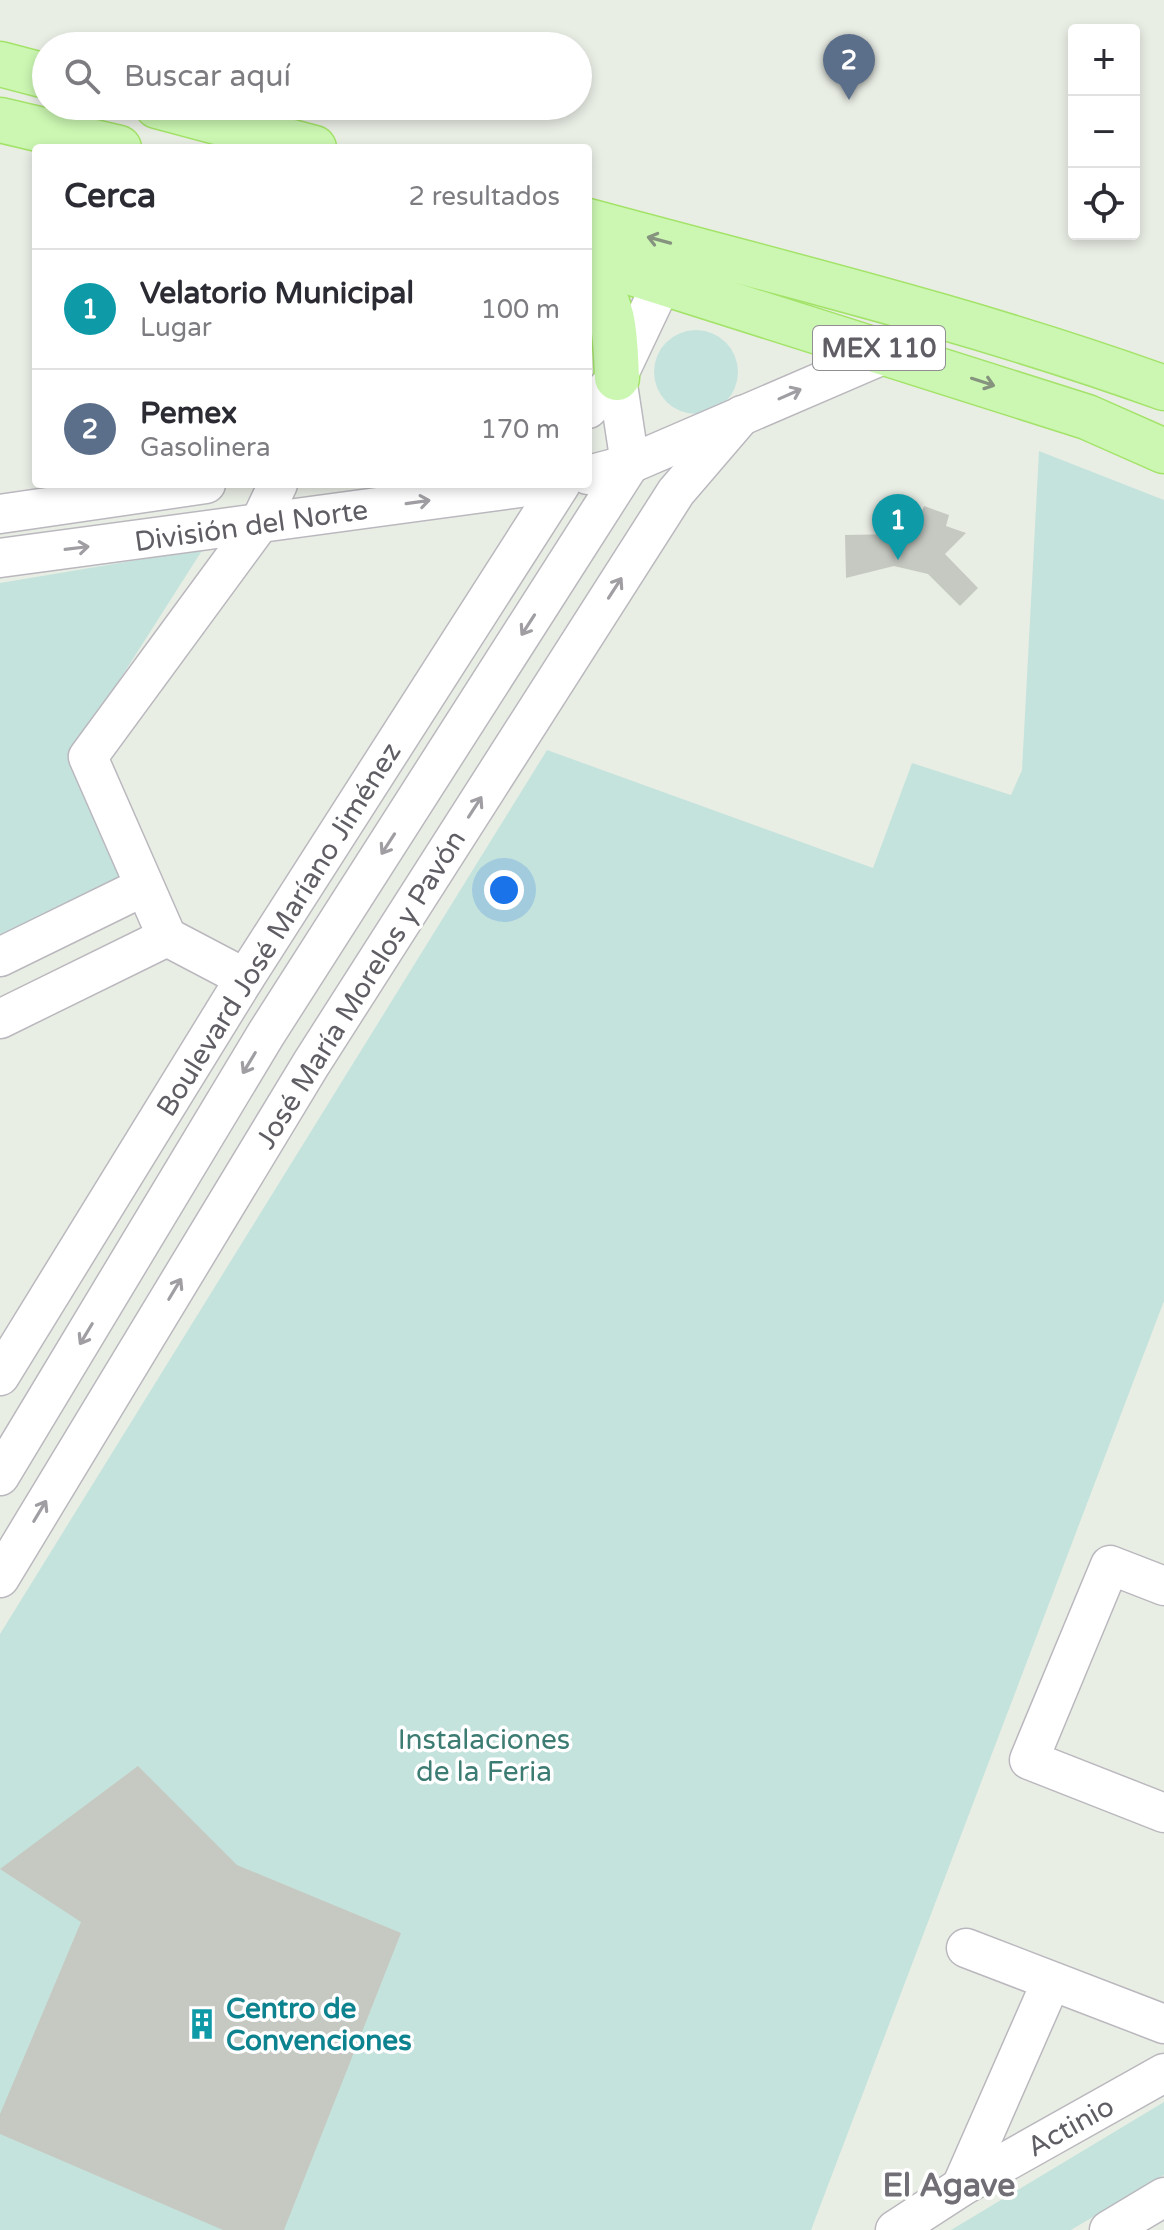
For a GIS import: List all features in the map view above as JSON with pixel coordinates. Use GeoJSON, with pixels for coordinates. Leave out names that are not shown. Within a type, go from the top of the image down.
{"type":"FeatureCollection","features":[{"type":"Feature","properties":{"kind":"main road"},"geometry":{"type":"LineString","coordinates":[[0,64],[32,72]]}},
{"type":"Feature","properties":{"kind":"main road"},"geometry":{"type":"LineString","coordinates":[[0,120],[102,144]]}},
{"type":"Feature","properties":{"kind":"main road"},"geometry":{"type":"LineString","coordinates":[[209,120],[299,144]]}},
{"type":"Feature","properties":{"kind":"main road","name":"MEX 110"},"geometry":{"type":"LineString","coordinates":[[592,222],[1104,366],[1164,388]]}},
{"type":"Feature","properties":{"kind":"main road","name":"MEX 110"},"geometry":{"type":"LineString","coordinates":[[592,260],[890,352],[1087,417],[1164,451]]}},
{"type":"Feature","properties":{"kind":"main road"},"geometry":{"type":"LineString","coordinates":[[662,283],[687,272],[710,271],[1042,365],[1069,368],[1104,366]]}},
{"type":"Feature","properties":{"kind":"main road"},"geometry":{"type":"LineString","coordinates":[[592,275],[606,294],[614,324],[602,393]]}},
{"type":"Feature","properties":{"kind":"street"},"geometry":{"type":"LineString","coordinates":[[630,464],[602,393],[662,283]]}},
{"type":"Feature","properties":{"kind":"street"},"geometry":{"type":"LineString","coordinates":[[592,474],[630,464],[890,352]]}},
{"type":"Feature","properties":{"kind":"street","name":"José María Morelos y Pavón"},"geometry":{"type":"LineString","coordinates":[[0,1578],[311,1064],[676,492],[742,415]]}},
{"type":"Feature","properties":{"kind":"street","name":"José María Morelos y Pavón"},"geometry":{"type":"LineString","coordinates":[[0,1476],[266,1034],[630,464]]}},
{"type":"Feature","properties":{"kind":"street","name":"División del Norte"},"geometry":{"type":"LineString","coordinates":[[0,514],[179,488]]}},
{"type":"Feature","properties":{"kind":"street"},"geometry":{"type":"LineString","coordinates":[[245,978],[167,937],[88,757],[259,524],[276,488]]}},
{"type":"Feature","properties":{"kind":"street","name":"División del Norte"},"geometry":{"type":"LineString","coordinates":[[0,558],[520,488]]}},
{"type":"Feature","properties":{"kind":"street","name":"Boulevard José Maríano Jiménez"},"geometry":{"type":"LineString","coordinates":[[0,1376],[245,978],[558,488]]}},
{"type":"Feature","properties":{"kind":"street"},"geometry":{"type":"LineString","coordinates":[[0,957],[143,887]]}},
{"type":"Feature","properties":{"kind":"street"},"geometry":{"type":"LineString","coordinates":[[0,1019],[167,937]]}},
{"type":"Feature","properties":{"kind":"street"},"geometry":{"type":"LineString","coordinates":[[1164,1586],[1110,1565],[1029,1760],[1164,1813]]}},
{"type":"Feature","properties":{"kind":"street"},"geometry":{"type":"LineString","coordinates":[[966,1948],[1164,2024]]}},
{"type":"Feature","properties":{"kind":"street"},"geometry":{"type":"LineString","coordinates":[[961,2187],[1051,1982]]}},
{"type":"Feature","properties":{"kind":"street","name":"Actinio"},"geometry":{"type":"LineString","coordinates":[[895,2230],[961,2187],[1164,2073]]}},
{"type":"Feature","properties":{"kind":"street"},"geometry":{"type":"LineString","coordinates":[[1109,2230],[1164,2197]]}},
{"type":"Feature","properties":{"kind":"green space"},"geometry":{"type":"Polygon","coordinates":[[[696,330],[712,333],[726,342],[735,356],[738,372],[735,388],[726,402],[712,411],[696,414],[680,411],[666,402],[657,388],[654,372],[657,356],[666,342],[680,333],[696,330]]]}},
{"type":"Feature","properties":{"kind":"green space","name":"Instalaciones de la Feria"},"geometry":{"type":"Polygon","coordinates":[[[1039,451],[1164,500],[1164,1301],[811,2230],[0,2230],[0,1634],[547,750],[873,868],[912,763],[1011,795],[1022,770],[1039,451]]]}},
{"type":"Feature","properties":{"kind":"green space"},"geometry":{"type":"Polygon","coordinates":[[[203,549],[71,756],[123,884],[0,942],[0,583],[203,549]]]}},
{"type":"Feature","properties":{"kind":"green space"},"geometry":{"type":"Polygon","coordinates":[[[1164,2102],[1164,2175],[1071,2230],[951,2230],[1164,2102]]]}},
{"type":"Feature","properties":{"kind":"building"},"geometry":{"type":"Polygon","coordinates":[[[924,506],[949,515],[946,526],[966,533],[945,554],[978,588],[960,606],[928,574],[894,566],[846,578],[845,535],[895,534],[895,511],[919,519],[924,506]]]}},
{"type":"Feature","properties":{"kind":"building","name":"Centro de Convenciones"},"geometry":{"type":"Polygon","coordinates":[[[138,1766],[237,1865],[401,1933],[284,2230],[223,2230],[0,2134],[0,2114],[81,1922],[0,1869],[138,1766]]]}},
{"type":"Feature","properties":{"kind":"place","name":"Pemex"},"geometry":{"type":"Point","coordinates":[849,100]}},
{"type":"Feature","properties":{"kind":"place","name":"Velatorio Municipal"},"geometry":{"type":"Point","coordinates":[898,560]}},
{"type":"Feature","properties":{"kind":"place","name":"Centro de Convenciones"},"geometry":{"type":"Point","coordinates":[202,2024]}},
{"type":"Feature","properties":{"kind":"district","name":"El Agave"},"geometry":{"type":"Point","coordinates":[949,2185]}}]}
